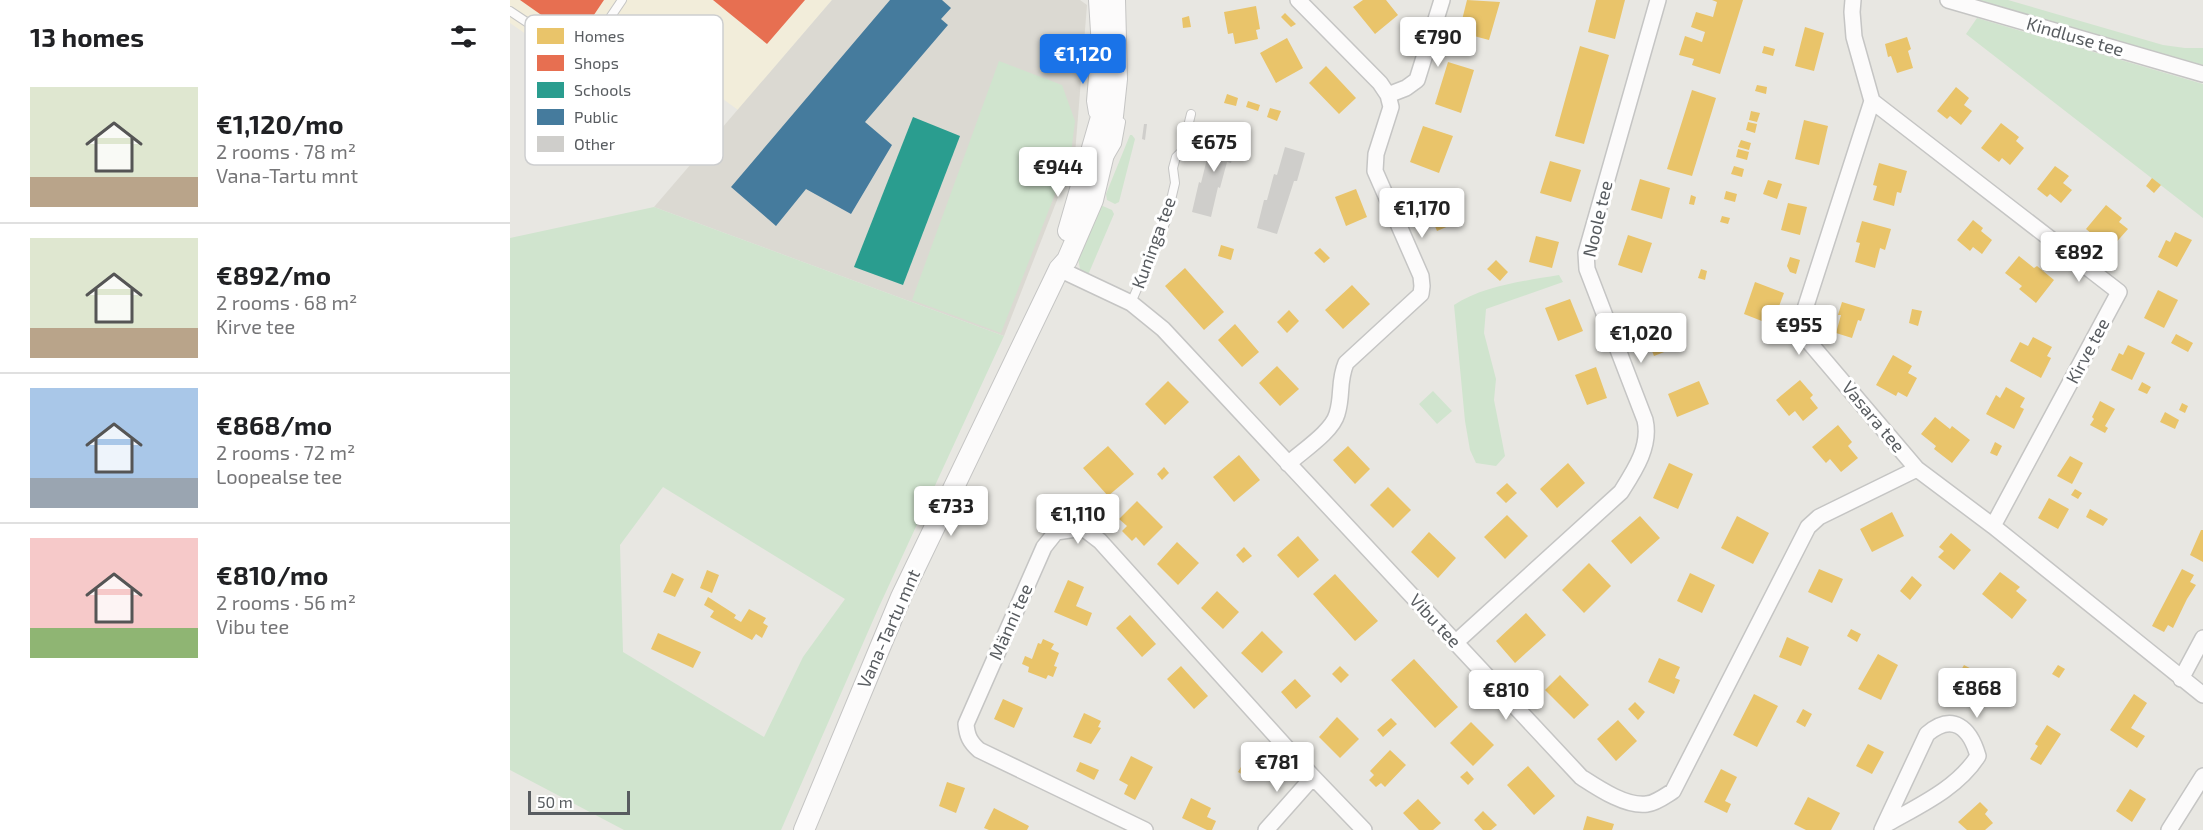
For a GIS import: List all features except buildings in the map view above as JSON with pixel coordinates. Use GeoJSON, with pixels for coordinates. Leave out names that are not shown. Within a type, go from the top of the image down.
{"type":"FeatureCollection","features":[{"type":"Feature","properties":{"kind":"street","name":"Vana-Tartu mnt"},"geometry":{"type":"LineString","coordinates":[[1059,268],[1060,257],[1101,117],[1103,63],[1099,0]]}},
{"type":"Feature","properties":{"kind":"street","name":"Vana-Tartu mnt"},"geometry":{"type":"LineString","coordinates":[[802,830],[901,597],[1059,268],[1067,260],[1093,200],[1102,170],[1113,116],[1117,79],[1115,0]]}},
{"type":"Feature","properties":{"kind":"street"},"geometry":{"type":"LineString","coordinates":[[1288,464],[1331,426],[1337,414],[1341,376],[1346,363],[1421,294],[1422,286],[1421,276],[1375,171],[1376,154],[1391,107],[1388,95],[1380,83],[1298,0]]}},
{"type":"Feature","properties":{"kind":"street"},"geometry":{"type":"LineString","coordinates":[[1388,95],[1406,88],[1417,80],[1442,0]]}},
{"type":"Feature","properties":{"kind":"street","name":"Noole tee"},"geometry":{"type":"LineString","coordinates":[[1455,643],[1621,492],[1647,442],[1648,432],[1645,420],[1587,269],[1586,254],[1658,0]]}},
{"type":"Feature","properties":{"kind":"street"},"geometry":{"type":"LineString","coordinates":[[1853,0],[1854,37],[1872,101]]}},
{"type":"Feature","properties":{"kind":"street","name":"Kindluse tee"},"geometry":{"type":"LineString","coordinates":[[1948,0],[2203,74]]}},
{"type":"Feature","properties":{"kind":"street","name":"Vasara tee"},"geometry":{"type":"LineString","coordinates":[[1872,101],[1804,312],[1802,324],[1809,342],[1917,469],[1993,526],[2203,695]]}},
{"type":"Feature","properties":{"kind":"street","name":"Kirve tee"},"geometry":{"type":"LineString","coordinates":[[1872,101],[2120,292],[1993,526]]}},
{"type":"Feature","properties":{"kind":"street","name":"Vibu tee"},"geometry":{"type":"LineString","coordinates":[[1059,268],[1140,308],[1163,329],[1581,777],[1623,800],[1645,805],[1672,791],[1809,527],[1819,518],[1917,469]]}},
{"type":"Feature","properties":{"kind":"street","name":"Männi tee"},"geometry":{"type":"LineString","coordinates":[[1145,830],[979,750],[967,735],[966,724],[1044,547],[1056,532],[1083,528],[1100,541],[1313,777],[1364,830]]}},
{"type":"Feature","properties":{"kind":"street"},"geometry":{"type":"LineString","coordinates":[[2181,679],[2203,638]]}},
{"type":"Feature","properties":{"kind":"street"},"geometry":{"type":"LineString","coordinates":[[1943,723],[1954,723],[1961,726],[1974,740],[1978,756],[1969,770],[1958,781],[1883,828],[1927,734],[1943,723]]}},
{"type":"Feature","properties":{"kind":"street"},"geometry":{"type":"LineString","coordinates":[[2169,830],[2203,776]]}},
{"type":"Feature","properties":{"kind":"street"},"geometry":{"type":"LineString","coordinates":[[1266,830],[1313,777]]}},
{"type":"Feature","properties":{"kind":"lane"},"geometry":{"type":"LineString","coordinates":[[612,15],[622,0]]}},
{"type":"Feature","properties":{"kind":"lane"},"geometry":{"type":"LineString","coordinates":[[510,11],[525,21]]}},
{"type":"Feature","properties":{"kind":"lane","name":"Kuninga tee"},"geometry":{"type":"LineString","coordinates":[[1131,303],[1166,220],[1175,183],[1173,168],[1176,157],[1182,151],[1191,114]]}},
{"type":"Feature","properties":{"kind":"lane"},"geometry":{"type":"LineString","coordinates":[[813,830],[817,819],[818,794]]}},
{"type":"Feature","properties":{"kind":"shaded area"},"geometry":{"type":"Polygon","coordinates":[[[510,0],[832,0],[738,110],[723,99],[723,15],[525,15],[525,33],[510,23],[510,0]]]}},
{"type":"Feature","properties":{"kind":"shaded area"},"geometry":{"type":"Polygon","coordinates":[[[832,0],[1080,0],[1087,5],[1075,154],[1004,336],[654,207],[690,165],[723,165],[723,127],[832,0]]]}},
{"type":"Feature","properties":{"kind":"green space"},"geometry":{"type":"Polygon","coordinates":[[[1969,0],[2008,0],[2163,45],[2203,48],[2203,68],[1969,0]]]}},
{"type":"Feature","properties":{"kind":"green space"},"geometry":{"type":"Polygon","coordinates":[[[1977,18],[2203,84],[2203,218],[1966,34],[1977,18]]]}},
{"type":"Feature","properties":{"kind":"green space"},"geometry":{"type":"Polygon","coordinates":[[[999,61],[1062,85],[1075,121],[1071,153],[1001,333],[912,300],[999,61]]]}},
{"type":"Feature","properties":{"kind":"green space"},"geometry":{"type":"Polygon","coordinates":[[[1130,135],[1135,139],[1119,202],[1115,204],[1107,200],[1106,194],[1130,135]]]}},
{"type":"Feature","properties":{"kind":"green space"},"geometry":{"type":"Polygon","coordinates":[[[1098,204],[1112,210],[1114,214],[1088,275],[1080,269],[1078,258],[1098,204]]]}},
{"type":"Feature","properties":{"kind":"green space"},"geometry":{"type":"Polygon","coordinates":[[[654,207],[1004,336],[878,609],[781,830],[624,830],[510,770],[510,238],[654,207]],[[663,487],[620,545],[623,652],[764,737],[803,657],[845,599],[663,487]]]}},
{"type":"Feature","properties":{"kind":"green space"},"geometry":{"type":"Polygon","coordinates":[[[1559,275],[1563,282],[1486,309],[1484,333],[1496,379],[1494,400],[1505,456],[1496,466],[1476,463],[1470,450],[1465,421],[1454,305],[1491,289],[1559,275]]]}},
{"type":"Feature","properties":{"kind":"green space"},"geometry":{"type":"Polygon","coordinates":[[[1433,391],[1452,411],[1437,424],[1419,404],[1433,391]]]}}]}
